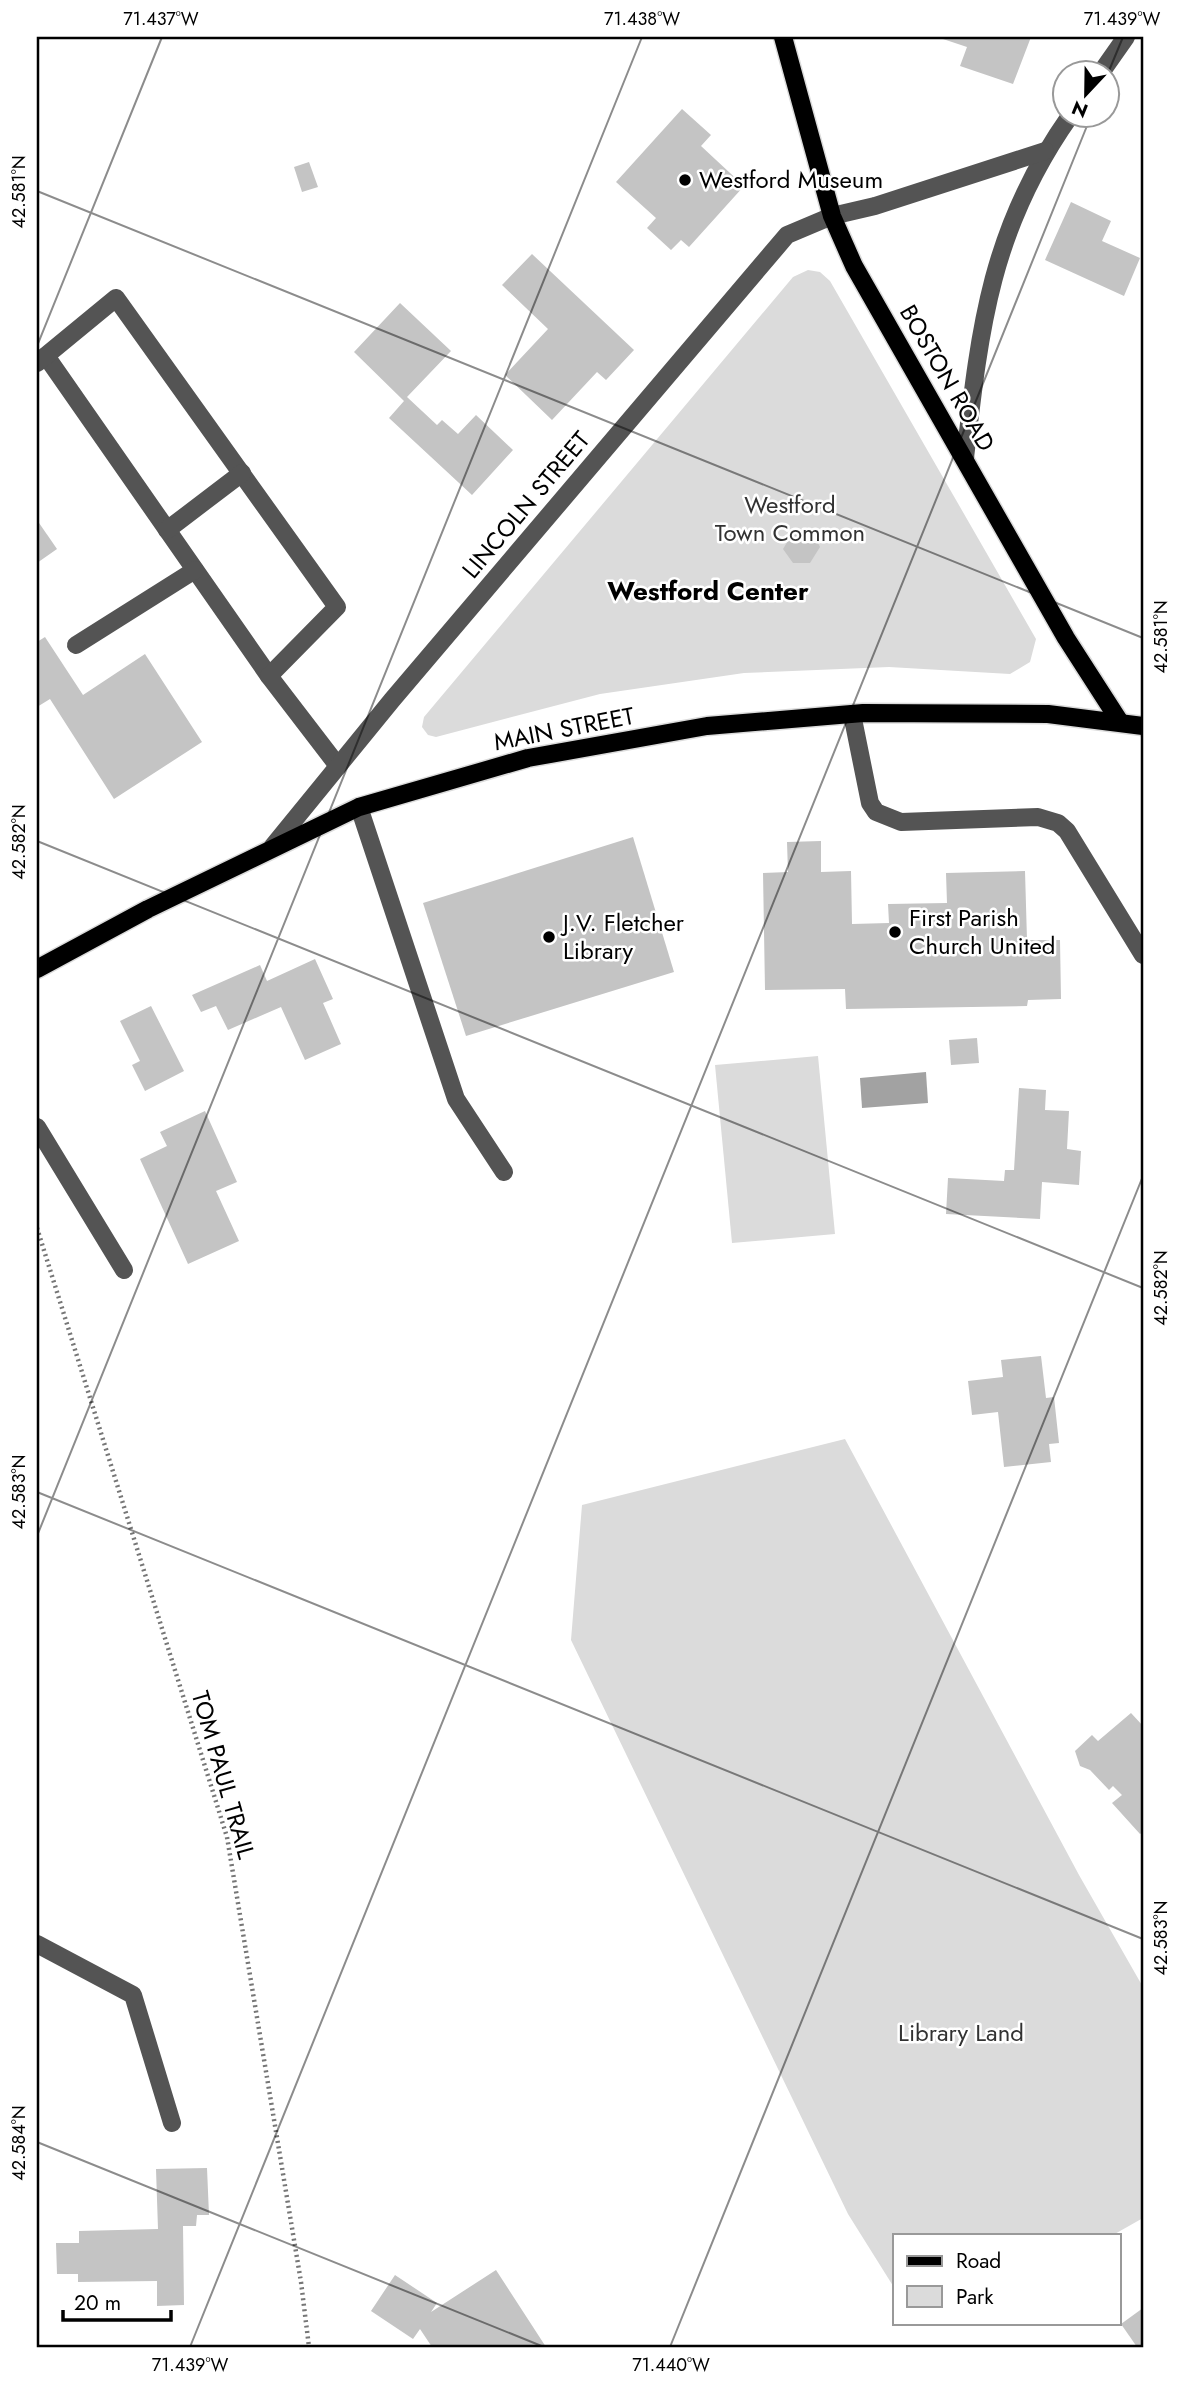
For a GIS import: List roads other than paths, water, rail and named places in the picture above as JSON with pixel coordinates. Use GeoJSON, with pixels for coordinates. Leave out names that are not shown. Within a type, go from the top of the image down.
{"type":"FeatureCollection","features":[{"type":"Feature","properties":{"kind":"main road","name":"BOSTON ROAD"},"geometry":{"type":"LineString","coordinates":[[783,37],[832,216],[854,266],[1066,638],[1120,722]]}},
{"type":"Feature","properties":{"kind":"main road","name":"MAIN STREET"},"geometry":{"type":"LineString","coordinates":[[37,969],[93,936],[273,846],[359,807],[528,758],[707,726],[852,714],[1048,714],[1143,726]]}},
{"type":"Feature","properties":{"kind":"street"},"geometry":{"type":"LineString","coordinates":[[1110,60],[1126,37]]}},
{"type":"Feature","properties":{"kind":"street"},"geometry":{"type":"LineString","coordinates":[[965,458],[979,339],[990,284],[1021,198],[1045,151],[1060,130]]}},
{"type":"Feature","properties":{"kind":"street","name":"LINCOLN STREET"},"geometry":{"type":"LineString","coordinates":[[273,846],[787,235],[832,216],[875,206],[1045,151]]}},
{"type":"Feature","properties":{"kind":"street"},"geometry":{"type":"LineString","coordinates":[[269,676],[337,607],[116,298],[41,360],[167,530],[269,676],[338,766]]}},
{"type":"Feature","properties":{"kind":"street"},"geometry":{"type":"LineString","coordinates":[[167,530],[242,473]]}},
{"type":"Feature","properties":{"kind":"street"},"geometry":{"type":"LineString","coordinates":[[76,645],[195,570]]}},
{"type":"Feature","properties":{"kind":"street"},"geometry":{"type":"LineString","coordinates":[[852,714],[870,803],[876,812],[901,822],[1038,817],[1058,823],[1068,831],[1143,955]]}},
{"type":"Feature","properties":{"kind":"street"},"geometry":{"type":"LineString","coordinates":[[359,807],[456,1099],[504,1172]]}},
{"type":"Feature","properties":{"kind":"street"},"geometry":{"type":"LineString","coordinates":[[37,1127],[124,1270]]}},
{"type":"Feature","properties":{"kind":"street"},"geometry":{"type":"LineString","coordinates":[[37,1944],[132,1995],[172,2123]]}},
{"type":"Feature","properties":{"kind":"place","name":"Westford Museum"},"geometry":{"type":"Point","coordinates":[685,180]}},
{"type":"Feature","properties":{"kind":"place","name":"First Parish Church United"},"geometry":{"type":"Point","coordinates":[895,932]}},
{"type":"Feature","properties":{"kind":"place","name":"J.V. Fletcher Library"},"geometry":{"type":"Point","coordinates":[549,937]}},
{"type":"Feature","properties":{"kind":"district","name":"Westford Center"},"geometry":{"type":"Point","coordinates":[708,591]}},
{"type":"Feature","properties":{"kind":"park label","name":"Westford Town Common"},"geometry":{"type":"Point","coordinates":[790,519]}},
{"type":"Feature","properties":{"kind":"park label","name":"Library Land"},"geometry":{"type":"Point","coordinates":[961,2033]}}]}
